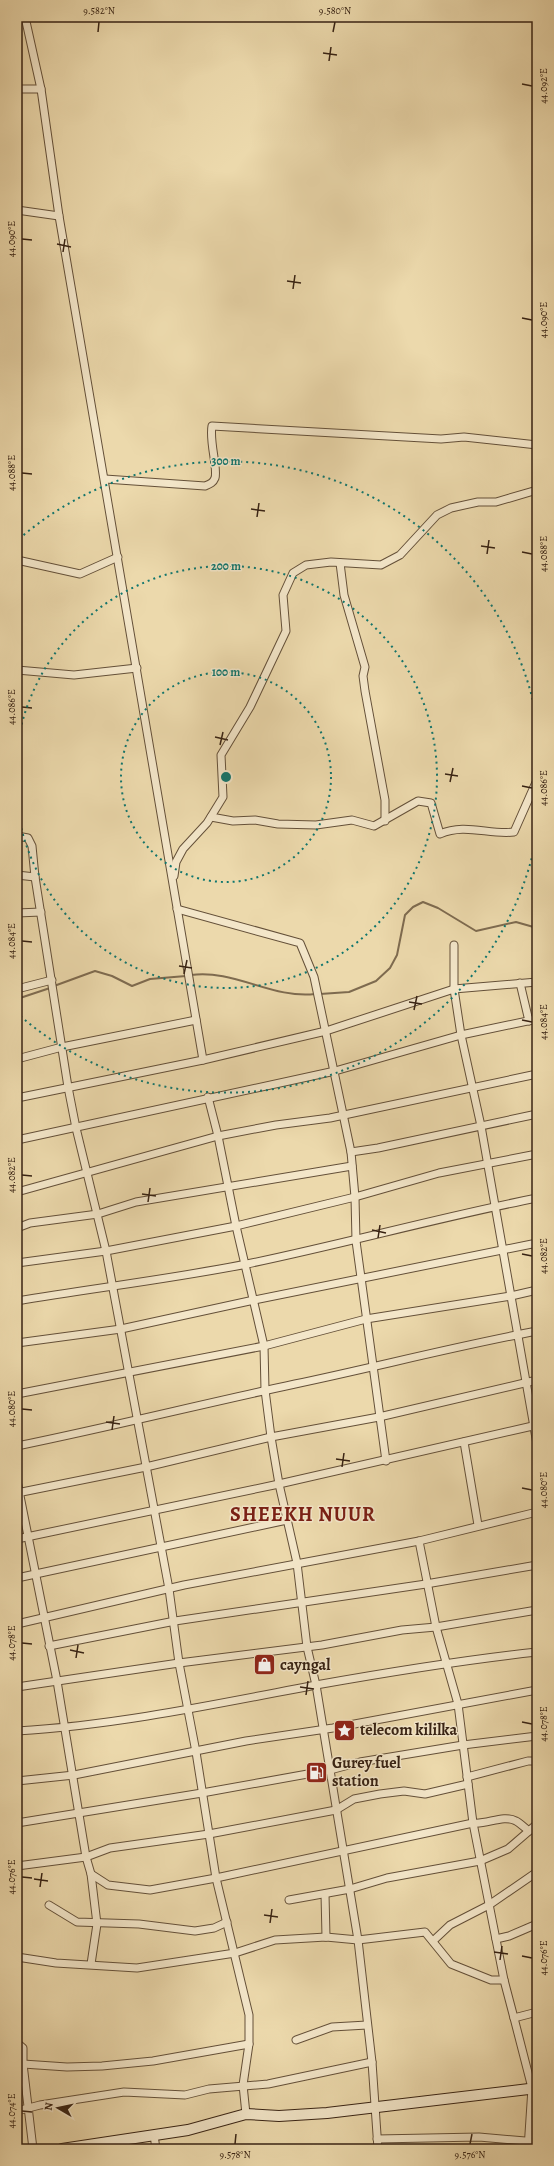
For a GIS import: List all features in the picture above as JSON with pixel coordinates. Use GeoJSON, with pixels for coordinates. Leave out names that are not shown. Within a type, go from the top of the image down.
{"type":"FeatureCollection","features":[{"type":"Feature","properties":{"kind":"street"},"geometry":{"type":"LineString","coordinates":[[25,17],[41,89],[59,216],[203,1060]]}},
{"type":"Feature","properties":{"kind":"street"},"geometry":{"type":"LineString","coordinates":[[17,89],[41,89]]}},
{"type":"Feature","properties":{"kind":"street"},"geometry":{"type":"LineString","coordinates":[[17,210],[59,216]]}},
{"type":"Feature","properties":{"kind":"street"},"geometry":{"type":"LineString","coordinates":[[105,479],[205,486],[212,483],[215,476],[210,436],[212,426],[441,439],[464,437],[537,446]]}},
{"type":"Feature","properties":{"kind":"street"},"geometry":{"type":"LineString","coordinates":[[173,884],[176,862],[183,849],[211,816],[223,797],[221,755],[250,706],[286,631],[283,595],[293,573],[306,565],[331,562],[381,565],[400,555],[437,515],[452,508],[478,502],[496,502],[537,490]]}},
{"type":"Feature","properties":{"kind":"street"},"geometry":{"type":"LineString","coordinates":[[17,560],[80,574],[118,557]]}},
{"type":"Feature","properties":{"kind":"street"},"geometry":{"type":"LineString","coordinates":[[340,563],[344,595],[365,666],[363,676],[385,800],[385,821]]}},
{"type":"Feature","properties":{"kind":"street"},"geometry":{"type":"LineString","coordinates":[[17,670],[74,675],[137,668]]}},
{"type":"Feature","properties":{"kind":"street"},"geometry":{"type":"LineString","coordinates":[[211,816],[233,820],[255,820],[316,825],[352,820],[374,826],[418,801],[431,803],[440,834],[451,829],[472,828],[504,833],[514,832],[537,780]]}},
{"type":"Feature","properties":{"kind":"street"},"geometry":{"type":"LineString","coordinates":[[17,836],[28,838],[32,846],[35,876],[68,1088],[76,1128],[98,1214],[120,1329],[130,1372],[175,1621],[179,1663],[196,1752],[216,1878],[249,2015],[249,2044],[243,2085],[246,2114]]}},
{"type":"Feature","properties":{"kind":"street"},"geometry":{"type":"LineString","coordinates":[[17,875],[35,876]]}},
{"type":"Feature","properties":{"kind":"street"},"geometry":{"type":"LineString","coordinates":[[178,909],[300,943],[314,977],[351,1152],[355,1196],[356,1241],[386,1461]]}},
{"type":"Feature","properties":{"kind":"street"},"geometry":{"type":"LineString","coordinates":[[17,913],[41,912]]}},
{"type":"Feature","properties":{"kind":"street"},"geometry":{"type":"LineString","coordinates":[[454,945],[454,988],[461,1035],[481,1126],[518,1334],[525,1383],[535,1425],[537,1444]]}},
{"type":"Feature","properties":{"kind":"street"},"geometry":{"type":"LineString","coordinates":[[17,989],[52,980]]}},
{"type":"Feature","properties":{"kind":"street"},"geometry":{"type":"LineString","coordinates":[[17,1098],[203,1060],[326,1032],[454,988],[537,982]]}},
{"type":"Feature","properties":{"kind":"street"},"geometry":{"type":"LineString","coordinates":[[520,983],[529,1021]]}},
{"type":"Feature","properties":{"kind":"street"},"geometry":{"type":"LineString","coordinates":[[17,1140],[335,1071],[461,1035],[537,1019]]}},
{"type":"Feature","properties":{"kind":"street"},"geometry":{"type":"LineString","coordinates":[[17,1059],[62,1047],[196,1020]]}},
{"type":"Feature","properties":{"kind":"street"},"geometry":{"type":"LineString","coordinates":[[17,1192],[218,1136],[276,1125],[310,1122],[537,1074]]}},
{"type":"Feature","properties":{"kind":"street"},"geometry":{"type":"LineString","coordinates":[[208,1098],[218,1136],[236,1226],[264,1346],[265,1390],[271,1437],[279,1484],[297,1563],[303,1602],[307,1647],[316,1685],[358,1940],[372,2062],[378,2149]]}},
{"type":"Feature","properties":{"kind":"street"},"geometry":{"type":"LineString","coordinates":[[351,1152],[378,1148],[537,1114]]}},
{"type":"Feature","properties":{"kind":"street"},"geometry":{"type":"LineString","coordinates":[[17,1262],[106,1251],[236,1226],[439,1173],[537,1154]]}},
{"type":"Feature","properties":{"kind":"street"},"geometry":{"type":"LineString","coordinates":[[17,1228],[30,1223],[98,1214],[136,1202],[352,1166]]}},
{"type":"Feature","properties":{"kind":"street"},"geometry":{"type":"LineString","coordinates":[[17,1301],[112,1287],[246,1264],[356,1241],[495,1206],[537,1198]]}},
{"type":"Feature","properties":{"kind":"street"},"geometry":{"type":"LineString","coordinates":[[17,1343],[120,1329],[254,1300],[537,1243]]}},
{"type":"Feature","properties":{"kind":"street"},"geometry":{"type":"LineString","coordinates":[[17,1394],[264,1346],[366,1319],[511,1296],[537,1290]]}},
{"type":"Feature","properties":{"kind":"street"},"geometry":{"type":"LineString","coordinates":[[17,1446],[138,1421],[373,1365],[537,1331]]}},
{"type":"Feature","properties":{"kind":"street"},"geometry":{"type":"LineString","coordinates":[[18,1493],[146,1467],[271,1437],[379,1417],[537,1380]]}},
{"type":"Feature","properties":{"kind":"street"},"geometry":{"type":"LineString","coordinates":[[17,1539],[386,1461],[535,1425]]}},
{"type":"Feature","properties":{"kind":"street"},"geometry":{"type":"LineString","coordinates":[[464,1442],[478,1525]]}},
{"type":"Feature","properties":{"kind":"street"},"geometry":{"type":"LineString","coordinates":[[17,1481],[18,1493],[28,1537],[74,1775],[86,1857],[91,1874],[97,1924],[91,1964]]}},
{"type":"Feature","properties":{"kind":"street"},"geometry":{"type":"LineString","coordinates":[[17,1624],[169,1588],[419,1540],[537,1512]]}},
{"type":"Feature","properties":{"kind":"street"},"geometry":{"type":"LineString","coordinates":[[17,1578],[287,1520]]}},
{"type":"Feature","properties":{"kind":"street"},"geometry":{"type":"LineString","coordinates":[[419,1540],[426,1584],[436,1627],[458,1704],[473,1823],[504,1980],[534,2088],[528,2145]]}},
{"type":"Feature","properties":{"kind":"street"},"geometry":{"type":"LineString","coordinates":[[49,1646],[175,1621],[426,1584],[537,1564]]}},
{"type":"Feature","properties":{"kind":"street"},"geometry":{"type":"LineString","coordinates":[[17,1687],[179,1663],[307,1647],[402,1630],[436,1627],[537,1610]]}},
{"type":"Feature","properties":{"kind":"street"},"geometry":{"type":"LineString","coordinates":[[17,1731],[65,1728],[188,1710],[316,1685],[447,1663],[537,1652]]}},
{"type":"Feature","properties":{"kind":"street"},"geometry":{"type":"LineString","coordinates":[[17,1781],[74,1775],[246,1741],[323,1730],[537,1690]]}},
{"type":"Feature","properties":{"kind":"street"},"geometry":{"type":"LineString","coordinates":[[17,1823],[202,1793],[330,1770],[360,1762],[463,1745],[537,1736]]}},
{"type":"Feature","properties":{"kind":"street"},"geometry":{"type":"LineString","coordinates":[[17,1866],[86,1857],[110,1848],[209,1834],[336,1810],[354,1800],[380,1794],[404,1791],[425,1794],[528,1760],[537,1761]]}},
{"type":"Feature","properties":{"kind":"street"},"geometry":{"type":"LineString","coordinates":[[91,1874],[108,1885],[150,1890],[216,1878],[473,1823],[481,1824],[505,1819],[515,1820],[528,1831]]}},
{"type":"Feature","properties":{"kind":"street"},"geometry":{"type":"LineString","coordinates":[[290,1900],[350,1889],[387,1878],[480,1861],[508,1848],[537,1824]]}},
{"type":"Feature","properties":{"kind":"street"},"geometry":{"type":"LineString","coordinates":[[433,1941],[450,1925],[489,1905],[537,1872]]}},
{"type":"Feature","properties":{"kind":"street"},"geometry":{"type":"LineString","coordinates":[[325,1894],[326,1937]]}},
{"type":"Feature","properties":{"kind":"street"},"geometry":{"type":"LineString","coordinates":[[49,1905],[78,1922],[97,1924],[139,1924],[195,1931],[214,1928],[227,1922]]}},
{"type":"Feature","properties":{"kind":"street"},"geometry":{"type":"LineString","coordinates":[[496,1939],[509,1936],[537,1924]]}},
{"type":"Feature","properties":{"kind":"street"},"geometry":{"type":"LineString","coordinates":[[17,1957],[56,1963],[91,1964],[100,1967],[137,1968],[235,1953],[275,1940],[326,1937],[358,1940],[414,1932],[425,1932],[451,1964],[491,1980],[504,1980]]}},
{"type":"Feature","properties":{"kind":"street"},"geometry":{"type":"LineString","coordinates":[[514,2018],[537,2012]]}},
{"type":"Feature","properties":{"kind":"street"},"geometry":{"type":"LineString","coordinates":[[296,2040],[332,2027],[367,2025]]}},
{"type":"Feature","properties":{"kind":"street"},"geometry":{"type":"LineString","coordinates":[[17,2043],[23,2048],[20,2064],[29,2108],[33,2149]]}},
{"type":"Feature","properties":{"kind":"street"},"geometry":{"type":"LineString","coordinates":[[20,2064],[67,2067],[109,2065],[153,2061],[249,2044]]}},
{"type":"Feature","properties":{"kind":"street"},"geometry":{"type":"LineString","coordinates":[[17,2111],[124,2092],[185,2095],[208,2089],[268,2084],[372,2062]]}},
{"type":"Feature","properties":{"kind":"street"},"geometry":{"type":"LineString","coordinates":[[62,2149],[188,2130],[246,2114],[279,2116],[327,2113],[534,2088]]}},
{"type":"Feature","properties":{"kind":"street"},"geometry":{"type":"LineString","coordinates":[[154,2135],[156,2149]]}},
{"type":"Feature","properties":{"kind":"street"},"geometry":{"type":"LineString","coordinates":[[377,2139],[479,2137],[528,2145],[537,2142]]}},
{"type":"Feature","properties":{"kind":"waterway"},"geometry":{"type":"LineString","coordinates":[[320,994],[349,992],[376,981],[390,968],[397,955],[405,915],[413,907],[423,902],[438,908],[476,931],[516,922],[537,928]]}},
{"type":"Feature","properties":{"kind":"waterway"},"geometry":{"type":"LineString","coordinates":[[54,986],[95,971],[112,976],[132,986],[150,979],[186,976]]}},
{"type":"Feature","properties":{"kind":"waterway"},"geometry":{"type":"LineString","coordinates":[[191,975],[207,974],[222,976],[268,989],[299,994],[315,994]]}},
{"type":"Feature","properties":{"kind":"waterway"},"geometry":{"type":"LineString","coordinates":[[17,999],[50,988]]}},
{"type":"Feature","properties":{"kind":"place","name":"cayngal"},"geometry":{"type":"Point","coordinates":[264,1665]}},
{"type":"Feature","properties":{"kind":"place","name":"telecom kililka"},"geometry":{"type":"Point","coordinates":[345,1730]}},
{"type":"Feature","properties":{"kind":"place","name":"Gurey fuel station"},"geometry":{"type":"Point","coordinates":[317,1772]}},
{"type":"Feature","properties":{"kind":"district","name":"SHEEKH NUUR"},"geometry":{"type":"Point","coordinates":[303,1514]}}]}
